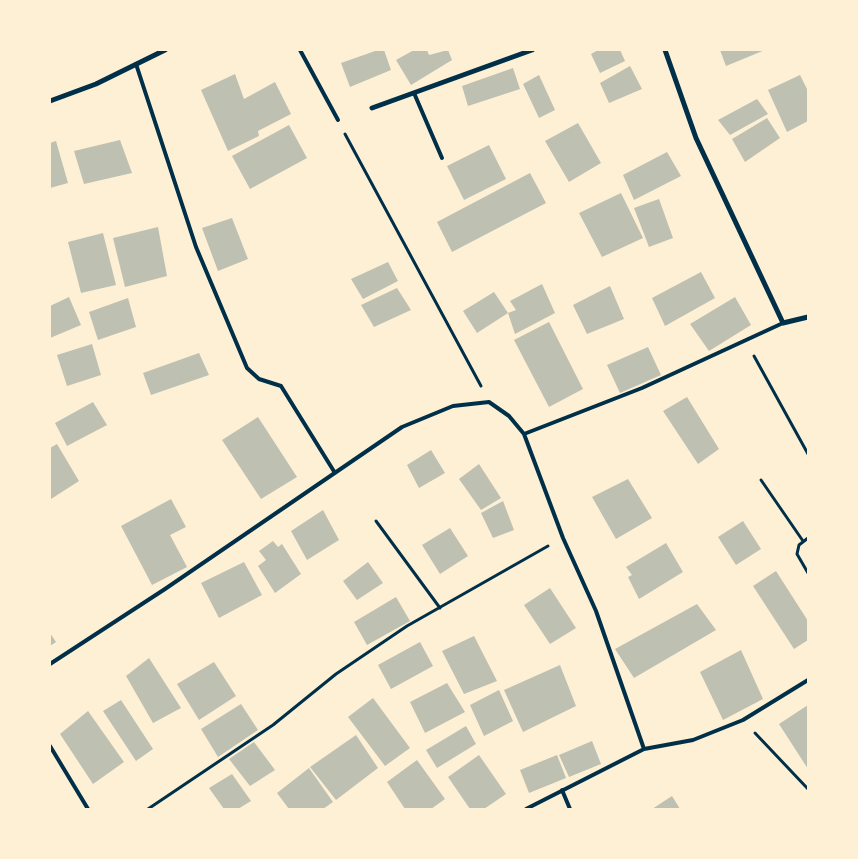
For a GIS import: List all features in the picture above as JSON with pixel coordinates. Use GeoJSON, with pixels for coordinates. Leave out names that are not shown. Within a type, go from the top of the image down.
{"type":"FeatureCollection","features":[{"type":"Feature","properties":{"kind":"street"},"geometry":{"type":"LineString","coordinates":[[50,101],[96,84],[165,50]]}},
{"type":"Feature","properties":{"kind":"street"},"geometry":{"type":"LineString","coordinates":[[372,108],[532,50]]}},
{"type":"Feature","properties":{"kind":"street"},"geometry":{"type":"LineString","coordinates":[[664,50],[696,138],[783,323],[808,317]]}},
{"type":"Feature","properties":{"kind":"lane"},"geometry":{"type":"LineString","coordinates":[[300,50],[338,120]]}},
{"type":"Feature","properties":{"kind":"lane"},"geometry":{"type":"LineString","coordinates":[[136,64],[196,247],[248,368],[258,379],[282,386],[335,473]]}},
{"type":"Feature","properties":{"kind":"lane"},"geometry":{"type":"LineString","coordinates":[[414,93],[442,158]]}},
{"type":"Feature","properties":{"kind":"lane"},"geometry":{"type":"LineString","coordinates":[[524,434],[642,388],[783,323]]}},
{"type":"Feature","properties":{"kind":"lane"},"geometry":{"type":"LineString","coordinates":[[50,664],[402,427],[453,406],[489,402],[509,416],[524,434],[563,538],[596,611],[644,749]]}},
{"type":"Feature","properties":{"kind":"lane"},"geometry":{"type":"LineString","coordinates":[[526,809],[644,749],[693,740],[743,720],[808,680]]}},
{"type":"Feature","properties":{"kind":"lane"},"geometry":{"type":"LineString","coordinates":[[50,746],[88,809]]}},
{"type":"Feature","properties":{"kind":"lane"},"geometry":{"type":"LineString","coordinates":[[562,790],[570,809]]}},
{"type":"Feature","properties":{"kind":"path"},"geometry":{"type":"LineString","coordinates":[[338,120],[489,402]]}},
{"type":"Feature","properties":{"kind":"path"},"geometry":{"type":"LineString","coordinates":[[746,340],[808,454]]}},
{"type":"Feature","properties":{"kind":"path"},"geometry":{"type":"LineString","coordinates":[[761,480],[803,541]]}},
{"type":"Feature","properties":{"kind":"path"},"geometry":{"type":"LineString","coordinates":[[376,520],[440,608]]}},
{"type":"Feature","properties":{"kind":"path"},"geometry":{"type":"LineString","coordinates":[[148,809],[273,725],[336,674],[399,631],[563,538]]}},
{"type":"Feature","properties":{"kind":"path"},"geometry":{"type":"LineString","coordinates":[[808,538],[799,545],[797,554],[808,573]]}},
{"type":"Feature","properties":{"kind":"path"},"geometry":{"type":"LineString","coordinates":[[743,720],[808,789]]}},
{"type":"Feature","properties":{"kind":"building"},"geometry":{"type":"Polygon","coordinates":[[[378,50],[384,50],[391,70],[350,87],[341,63],[378,50]]]}},
{"type":"Feature","properties":{"kind":"building"},"geometry":{"type":"Polygon","coordinates":[[[414,50],[427,50],[429,55],[448,50],[452,60],[411,85],[396,60],[414,50]]]}},
{"type":"Feature","properties":{"kind":"building"},"geometry":{"type":"Polygon","coordinates":[[[598,50],[620,50],[625,61],[600,73],[591,54],[598,50]]]}},
{"type":"Feature","properties":{"kind":"building"},"geometry":{"type":"Polygon","coordinates":[[[720,50],[765,50],[726,66],[720,50]]]}},
{"type":"Feature","properties":{"kind":"building"},"geometry":{"type":"Polygon","coordinates":[[[630,66],[642,89],[609,103],[600,83],[630,66]]]}},
{"type":"Feature","properties":{"kind":"building"},"geometry":{"type":"Polygon","coordinates":[[[513,68],[520,89],[468,106],[462,86],[513,68]]]}},
{"type":"Feature","properties":{"kind":"building"},"geometry":{"type":"Polygon","coordinates":[[[235,74],[244,99],[275,82],[291,114],[258,131],[259,136],[228,151],[201,90],[235,74]]]}},
{"type":"Feature","properties":{"kind":"building"},"geometry":{"type":"Polygon","coordinates":[[[539,75],[555,110],[539,118],[523,84],[539,75]]]}},
{"type":"Feature","properties":{"kind":"building"},"geometry":{"type":"Polygon","coordinates":[[[800,75],[808,91],[808,121],[787,132],[768,90],[800,75]]]}},
{"type":"Feature","properties":{"kind":"building"},"geometry":{"type":"Polygon","coordinates":[[[757,99],[768,114],[730,135],[718,120],[757,99]]]}},
{"type":"Feature","properties":{"kind":"building"},"geometry":{"type":"Polygon","coordinates":[[[767,118],[780,138],[745,162],[732,139],[767,118]]]}},
{"type":"Feature","properties":{"kind":"building"},"geometry":{"type":"Polygon","coordinates":[[[578,123],[601,163],[569,182],[545,141],[578,123]]]}},
{"type":"Feature","properties":{"kind":"building"},"geometry":{"type":"Polygon","coordinates":[[[289,125],[307,158],[250,189],[232,156],[289,125]]]}},
{"type":"Feature","properties":{"kind":"building"},"geometry":{"type":"Polygon","coordinates":[[[120,140],[132,173],[84,184],[74,151],[120,140]]]}},
{"type":"Feature","properties":{"kind":"building"},"geometry":{"type":"Polygon","coordinates":[[[56,141],[68,183],[50,188],[50,143],[56,141]]]}},
{"type":"Feature","properties":{"kind":"building"},"geometry":{"type":"Polygon","coordinates":[[[489,145],[506,179],[464,200],[447,166],[489,145]]]}},
{"type":"Feature","properties":{"kind":"building"},"geometry":{"type":"Polygon","coordinates":[[[667,152],[681,176],[634,200],[623,175],[667,152]]]}},
{"type":"Feature","properties":{"kind":"building"},"geometry":{"type":"Polygon","coordinates":[[[530,173],[546,203],[452,252],[437,222],[530,173]]]}},
{"type":"Feature","properties":{"kind":"building"},"geometry":{"type":"Polygon","coordinates":[[[621,193],[643,238],[602,257],[579,213],[621,193]]]}},
{"type":"Feature","properties":{"kind":"building"},"geometry":{"type":"Polygon","coordinates":[[[659,199],[673,238],[649,247],[634,208],[659,199]]]}},
{"type":"Feature","properties":{"kind":"building"},"geometry":{"type":"Polygon","coordinates":[[[232,218],[248,259],[218,271],[202,228],[232,218]]]}},
{"type":"Feature","properties":{"kind":"building"},"geometry":{"type":"Polygon","coordinates":[[[158,227],[167,276],[125,287],[113,238],[158,227]]]}},
{"type":"Feature","properties":{"kind":"building"},"geometry":{"type":"Polygon","coordinates":[[[103,233],[116,285],[81,293],[68,242],[103,233]]]}},
{"type":"Feature","properties":{"kind":"building"},"geometry":{"type":"Polygon","coordinates":[[[388,262],[398,281],[363,299],[351,279],[388,262]]]}},
{"type":"Feature","properties":{"kind":"building"},"geometry":{"type":"Polygon","coordinates":[[[701,272],[715,298],[665,326],[652,298],[701,272]]]}},
{"type":"Feature","properties":{"kind":"building"},"geometry":{"type":"Polygon","coordinates":[[[542,284],[555,313],[515,334],[508,313],[516,310],[510,301],[542,284]]]}},
{"type":"Feature","properties":{"kind":"building"},"geometry":{"type":"Polygon","coordinates":[[[610,286],[624,319],[587,334],[573,305],[610,286]]]}},
{"type":"Feature","properties":{"kind":"building"},"geometry":{"type":"Polygon","coordinates":[[[397,288],[411,310],[374,327],[361,305],[397,288]]]}},
{"type":"Feature","properties":{"kind":"building"},"geometry":{"type":"Polygon","coordinates":[[[494,292],[508,313],[477,333],[463,311],[494,292]]]}},
{"type":"Feature","properties":{"kind":"building"},"geometry":{"type":"Polygon","coordinates":[[[69,297],[81,325],[50,338],[50,306],[69,297]]]}},
{"type":"Feature","properties":{"kind":"building"},"geometry":{"type":"Polygon","coordinates":[[[735,297],[751,325],[709,351],[690,324],[735,297]]]}},
{"type":"Feature","properties":{"kind":"building"},"geometry":{"type":"Polygon","coordinates":[[[128,298],[136,327],[98,340],[89,312],[128,298]]]}},
{"type":"Feature","properties":{"kind":"building"},"geometry":{"type":"Polygon","coordinates":[[[549,322],[583,389],[549,407],[514,340],[549,322]]]}},
{"type":"Feature","properties":{"kind":"building"},"geometry":{"type":"Polygon","coordinates":[[[92,344],[101,375],[67,386],[57,355],[92,344]]]}},
{"type":"Feature","properties":{"kind":"building"},"geometry":{"type":"Polygon","coordinates":[[[648,347],[661,375],[620,393],[607,365],[648,347]]]}},
{"type":"Feature","properties":{"kind":"building"},"geometry":{"type":"Polygon","coordinates":[[[199,353],[209,375],[151,395],[143,373],[199,353]]]}},
{"type":"Feature","properties":{"kind":"building"},"geometry":{"type":"Polygon","coordinates":[[[687,397],[719,449],[698,464],[663,411],[687,397]]]}},
{"type":"Feature","properties":{"kind":"building"},"geometry":{"type":"Polygon","coordinates":[[[93,402],[107,425],[67,446],[55,423],[93,402]]]}},
{"type":"Feature","properties":{"kind":"building"},"geometry":{"type":"Polygon","coordinates":[[[258,417],[297,477],[261,499],[222,440],[258,417]]]}},
{"type":"Feature","properties":{"kind":"building"},"geometry":{"type":"Polygon","coordinates":[[[57,444],[79,481],[51,499],[50,448],[57,444]]]}},
{"type":"Feature","properties":{"kind":"building"},"geometry":{"type":"Polygon","coordinates":[[[431,450],[445,473],[419,488],[407,465],[431,450]]]}},
{"type":"Feature","properties":{"kind":"building"},"geometry":{"type":"Polygon","coordinates":[[[479,464],[501,498],[481,510],[459,479],[479,464]]]}},
{"type":"Feature","properties":{"kind":"building"},"geometry":{"type":"Polygon","coordinates":[[[628,479],[652,518],[616,539],[592,497],[628,479]]]}},
{"type":"Feature","properties":{"kind":"building"},"geometry":{"type":"Polygon","coordinates":[[[171,499],[186,527],[170,535],[187,567],[152,585],[121,526],[171,499]]]}},
{"type":"Feature","properties":{"kind":"building"},"geometry":{"type":"Polygon","coordinates":[[[503,501],[514,530],[493,538],[481,513],[503,501]]]}},
{"type":"Feature","properties":{"kind":"building"},"geometry":{"type":"Polygon","coordinates":[[[323,510],[339,540],[307,560],[291,531],[323,510]]]}},
{"type":"Feature","properties":{"kind":"building"},"geometry":{"type":"Polygon","coordinates":[[[743,521],[761,549],[736,565],[718,537],[743,521]]]}},
{"type":"Feature","properties":{"kind":"building"},"geometry":{"type":"Polygon","coordinates":[[[450,528],[468,556],[440,574],[422,545],[450,528]]]}},
{"type":"Feature","properties":{"kind":"building"},"geometry":{"type":"Polygon","coordinates":[[[273,541],[278,547],[282,544],[301,574],[275,593],[258,566],[266,560],[259,551],[273,541]]]}},
{"type":"Feature","properties":{"kind":"building"},"geometry":{"type":"Polygon","coordinates":[[[666,543],[683,572],[639,599],[628,577],[632,575],[626,567],[666,543]]]}},
{"type":"Feature","properties":{"kind":"building"},"geometry":{"type":"Polygon","coordinates":[[[244,562],[262,595],[219,618],[201,583],[244,562]]]}},
{"type":"Feature","properties":{"kind":"building"},"geometry":{"type":"Polygon","coordinates":[[[368,562],[383,583],[357,600],[343,581],[368,562]]]}},
{"type":"Feature","properties":{"kind":"building"},"geometry":{"type":"Polygon","coordinates":[[[776,571],[808,621],[808,640],[794,649],[753,586],[776,571]]]}},
{"type":"Feature","properties":{"kind":"building"},"geometry":{"type":"Polygon","coordinates":[[[550,588],[576,628],[550,644],[524,605],[550,588]]]}},
{"type":"Feature","properties":{"kind":"building"},"geometry":{"type":"Polygon","coordinates":[[[396,597],[410,621],[367,645],[354,622],[396,597]]]}},
{"type":"Feature","properties":{"kind":"building"},"geometry":{"type":"Polygon","coordinates":[[[697,604],[716,630],[634,678],[615,649],[697,604]]]}},
{"type":"Feature","properties":{"kind":"building"},"geometry":{"type":"Polygon","coordinates":[[[50,633],[56,642],[50,646],[50,633]]]}},
{"type":"Feature","properties":{"kind":"building"},"geometry":{"type":"Polygon","coordinates":[[[474,636],[497,681],[464,694],[442,651],[474,636]]]}},
{"type":"Feature","properties":{"kind":"building"},"geometry":{"type":"Polygon","coordinates":[[[420,642],[433,666],[391,689],[378,665],[420,642]]]}},
{"type":"Feature","properties":{"kind":"building"},"geometry":{"type":"Polygon","coordinates":[[[741,650],[763,699],[723,720],[700,672],[741,650]]]}},
{"type":"Feature","properties":{"kind":"building"},"geometry":{"type":"Polygon","coordinates":[[[149,658],[181,708],[153,723],[126,676],[149,658]]]}},
{"type":"Feature","properties":{"kind":"building"},"geometry":{"type":"Polygon","coordinates":[[[214,662],[236,696],[199,720],[177,684],[214,662]]]}},
{"type":"Feature","properties":{"kind":"building"},"geometry":{"type":"Polygon","coordinates":[[[560,665],[576,706],[523,732],[504,690],[560,665]]]}},
{"type":"Feature","properties":{"kind":"building"},"geometry":{"type":"Polygon","coordinates":[[[447,683],[465,712],[425,733],[410,702],[447,683]]]}},
{"type":"Feature","properties":{"kind":"building"},"geometry":{"type":"Polygon","coordinates":[[[499,690],[513,721],[484,736],[470,705],[499,690]]]}},
{"type":"Feature","properties":{"kind":"building"},"geometry":{"type":"Polygon","coordinates":[[[373,698],[410,748],[385,766],[348,717],[373,698]]]}},
{"type":"Feature","properties":{"kind":"building"},"geometry":{"type":"Polygon","coordinates":[[[121,700],[153,749],[136,761],[103,711],[121,700]]]}},
{"type":"Feature","properties":{"kind":"building"},"geometry":{"type":"Polygon","coordinates":[[[241,704],[258,730],[218,757],[201,729],[241,704]]]}},
{"type":"Feature","properties":{"kind":"building"},"geometry":{"type":"Polygon","coordinates":[[[808,705],[808,769],[779,724],[808,705]]]}},
{"type":"Feature","properties":{"kind":"building"},"geometry":{"type":"Polygon","coordinates":[[[88,711],[124,762],[93,784],[60,734],[88,711]]]}},
{"type":"Feature","properties":{"kind":"building"},"geometry":{"type":"Polygon","coordinates":[[[466,726],[476,744],[437,768],[426,750],[466,726]]]}},
{"type":"Feature","properties":{"kind":"building"},"geometry":{"type":"Polygon","coordinates":[[[356,735],[378,768],[336,800],[310,767],[356,735]]]}},
{"type":"Feature","properties":{"kind":"building"},"geometry":{"type":"Polygon","coordinates":[[[592,741],[601,764],[569,777],[559,755],[592,741]]]}},
{"type":"Feature","properties":{"kind":"building"},"geometry":{"type":"Polygon","coordinates":[[[254,742],[275,770],[250,786],[229,759],[254,742]]]}},
{"type":"Feature","properties":{"kind":"building"},"geometry":{"type":"Polygon","coordinates":[[[479,755],[506,794],[484,809],[470,809],[448,777],[479,755]]]}},
{"type":"Feature","properties":{"kind":"building"},"geometry":{"type":"Polygon","coordinates":[[[557,755],[566,778],[529,793],[520,770],[557,755]]]}},
{"type":"Feature","properties":{"kind":"building"},"geometry":{"type":"Polygon","coordinates":[[[417,760],[445,799],[431,809],[405,809],[387,782],[417,760]]]}},
{"type":"Feature","properties":{"kind":"building"},"geometry":{"type":"Polygon","coordinates":[[[309,768],[333,802],[323,809],[289,809],[277,793],[309,768]]]}},
{"type":"Feature","properties":{"kind":"building"},"geometry":{"type":"Polygon","coordinates":[[[232,774],[251,801],[238,809],[224,809],[209,788],[232,774]]]}},
{"type":"Feature","properties":{"kind":"building"},"geometry":{"type":"Polygon","coordinates":[[[672,796],[680,809],[652,809],[672,796]]]}}]}
